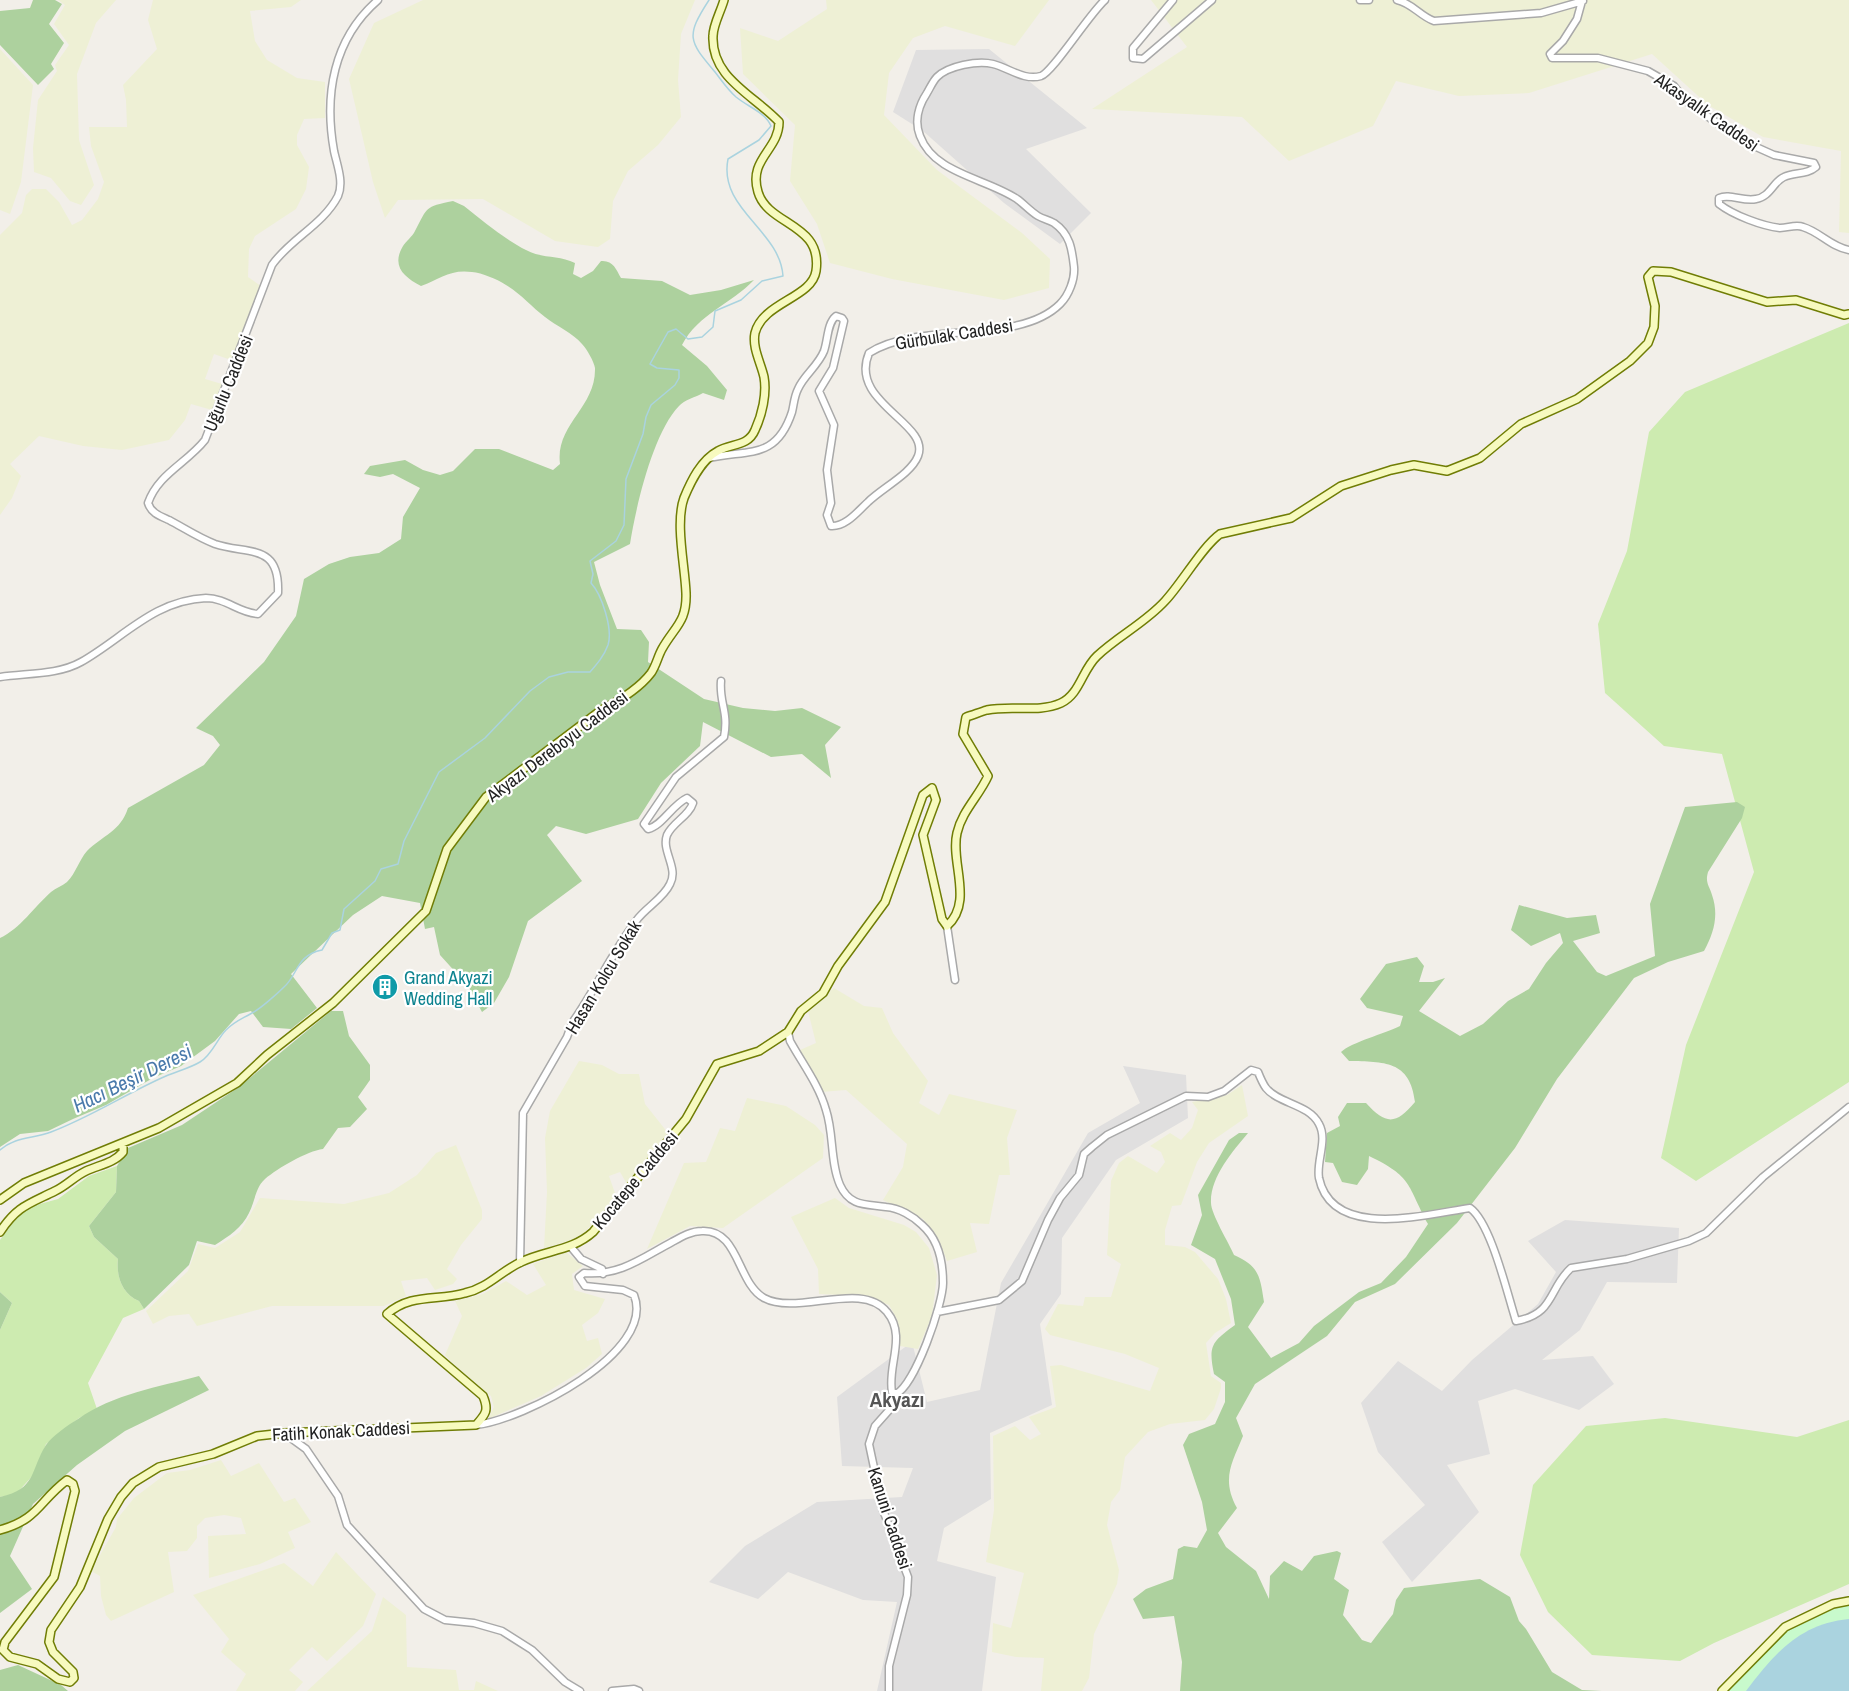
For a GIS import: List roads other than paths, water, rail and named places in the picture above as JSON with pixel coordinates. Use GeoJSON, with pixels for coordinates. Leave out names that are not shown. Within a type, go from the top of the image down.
{"type":"FeatureCollection","features":[{"type":"Feature","properties":{"kind":"main road"},"geometry":{"type":"LineString","coordinates":[[707,458],[718,450],[748,442],[755,432],[765,390],[754,344],[755,333],[761,320],[773,309],[810,284],[816,274],[817,258],[813,244],[806,234],[770,208],[758,194],[756,178],[758,164],[779,133],[778,122],[767,109],[732,82],[721,68],[713,35],[724,0]]}},
{"type":"Feature","properties":{"kind":"main road"},"geometry":{"type":"LineString","coordinates":[[788,1032],[801,1011],[823,993],[838,966],[885,902],[923,795],[932,788],[936,800],[923,835],[942,919],[947,926],[955,916],[960,902],[960,877],[954,851],[957,833],[961,818],[987,776],[963,734],[966,717],[988,710],[1051,706],[1063,702],[1077,689],[1086,670],[1096,657],[1165,602],[1211,541],[1220,534],[1291,518],[1341,486],[1391,470],[1414,465],[1447,471],[1480,458],[1521,424],[1586,393],[1630,360],[1648,343],[1654,327],[1654,306],[1648,277],[1653,271],[1671,272],[1767,302],[1796,300],[1844,315],[1849,314]]}},
{"type":"Feature","properties":{"kind":"main road","name":"Akyazı Dereboyu Caddesi"},"geometry":{"type":"LineString","coordinates":[[0,1200],[24,1183],[159,1128],[237,1083],[267,1055],[333,1004],[426,911],[447,849],[486,797],[600,711],[620,699],[650,674],[663,648],[682,623],[686,608],[682,548],[683,500],[698,469],[707,458]]}},
{"type":"Feature","properties":{"kind":"main road","name":"Kocatepe Caddesi"},"geometry":{"type":"LineString","coordinates":[[476,1425],[486,1413],[488,1406],[483,1396],[387,1314],[395,1305],[409,1300],[464,1294],[483,1288],[520,1263],[581,1243],[593,1232],[686,1119],[717,1064],[759,1051],[788,1032]]}},
{"type":"Feature","properties":{"kind":"main road"},"geometry":{"type":"LineString","coordinates":[[0,1232],[11,1215],[28,1202],[56,1191],[86,1171],[118,1159],[123,1152],[123,1144]]}},
{"type":"Feature","properties":{"kind":"main road","name":"Fatih Konak Caddesi"},"geometry":{"type":"LineString","coordinates":[[0,1530],[33,1517],[52,1492],[67,1480],[73,1484],[75,1491],[54,1577],[5,1642],[3,1650],[10,1658],[37,1664],[58,1679],[70,1682],[74,1677],[73,1672],[53,1652],[49,1642],[51,1629],[80,1587],[108,1519],[121,1497],[133,1483],[159,1467],[213,1454],[257,1436],[476,1425]]}},
{"type":"Feature","properties":{"kind":"main road"},"geometry":{"type":"LineString","coordinates":[[1722,1691],[1785,1627],[1833,1604],[1849,1601]]}},
{"type":"Feature","properties":{"kind":"street","name":"Uğurlu Caddesi"},"geometry":{"type":"LineString","coordinates":[[0,676],[66,668],[81,662],[134,624],[176,604],[204,598],[218,599],[249,613],[258,614],[278,593],[278,570],[270,559],[257,551],[209,541],[155,514],[148,503],[161,480],[196,452],[205,440],[248,334],[272,265],[283,250],[311,228],[338,196],[341,184],[334,148],[331,83],[342,47],[378,0]]}},
{"type":"Feature","properties":{"kind":"street","name":"Gürbulak Caddesi"},"geometry":{"type":"LineString","coordinates":[[707,458],[752,454],[765,449],[780,434],[792,413],[799,386],[818,363],[832,320],[836,316],[842,318],[844,321],[832,368],[819,393],[834,425],[827,470],[831,503],[827,515],[829,523],[834,526],[844,524],[883,488],[911,467],[919,455],[919,445],[914,434],[880,401],[868,385],[863,373],[869,353],[878,347],[906,339],[1009,325],[1042,316],[1060,304],[1072,282],[1074,273],[1072,245],[1064,232],[1016,198],[937,159],[924,146],[918,133],[918,116],[922,101],[937,77],[952,69],[972,64],[992,64],[1016,73],[1041,76],[1054,68],[1082,25],[1105,0]]}},
{"type":"Feature","properties":{"kind":"street"},"geometry":{"type":"LineString","coordinates":[[1173,0],[1133,48],[1133,58],[1143,59],[1212,0]]}},
{"type":"Feature","properties":{"kind":"street"},"geometry":{"type":"LineString","coordinates":[[1360,0],[1369,0]]}},
{"type":"Feature","properties":{"kind":"street"},"geometry":{"type":"LineString","coordinates":[[1397,0],[1407,2],[1422,17],[1434,21],[1541,13],[1584,0]]}},
{"type":"Feature","properties":{"kind":"street","name":"Akasyalık Caddesi"},"geometry":{"type":"LineString","coordinates":[[1584,0],[1577,19],[1563,41],[1550,54],[1552,58],[1598,58],[1648,71],[1674,86],[1688,103],[1745,142],[1774,155],[1814,163],[1815,167],[1812,170],[1783,177],[1771,192],[1759,199],[1746,200],[1725,196],[1719,198],[1719,204],[1725,209],[1765,224],[1781,228],[1800,225],[1812,230],[1824,240],[1849,250]]}},
{"type":"Feature","properties":{"kind":"street","name":"Hasan Kolcu Sokak"},"geometry":{"type":"LineString","coordinates":[[520,1263],[523,1113],[567,1037],[572,1023],[636,920],[671,883],[672,871],[665,846],[668,834],[693,803],[687,798],[675,804],[655,828],[648,829],[644,824],[676,777],[724,737],[727,712],[720,694],[720,681]]}},
{"type":"Feature","properties":{"kind":"street"},"geometry":{"type":"LineString","coordinates":[[947,926],[955,980]]}},
{"type":"Feature","properties":{"kind":"street","name":"Kanuni Caddesi"},"geometry":{"type":"LineString","coordinates":[[788,1032],[790,1041],[821,1095],[827,1112],[836,1171],[846,1194],[856,1204],[887,1207],[908,1214],[923,1226],[934,1240],[942,1260],[943,1285],[937,1312],[913,1374],[901,1392],[896,1394],[891,1408],[875,1426],[869,1444],[883,1510],[908,1578],[907,1595],[889,1666],[889,1691]]}},
{"type":"Feature","properties":{"kind":"street"},"geometry":{"type":"LineString","coordinates":[[937,1312],[999,1299],[1022,1281],[1060,1198],[1079,1175],[1084,1154],[1107,1135],[1186,1096],[1208,1097],[1224,1091],[1251,1070],[1258,1072],[1266,1089],[1308,1112],[1319,1123],[1323,1136],[1318,1172],[1321,1186],[1330,1200],[1343,1212],[1361,1217],[1392,1218],[1430,1215],[1470,1208],[1479,1214],[1488,1233],[1516,1321],[1532,1318],[1552,1299],[1571,1268],[1627,1259],[1689,1241],[1706,1233],[1763,1177],[1849,1107]]}},
{"type":"Feature","properties":{"kind":"street"},"geometry":{"type":"LineString","coordinates":[[571,1247],[581,1259],[602,1269],[603,1274],[637,1263],[686,1234],[702,1230],[717,1233],[725,1239],[754,1289],[764,1298],[792,1304],[841,1299],[867,1300],[880,1305],[889,1314],[895,1333],[897,1349],[891,1385],[892,1392],[896,1394]]}},
{"type":"Feature","properties":{"kind":"street","name":"Fatih Konak Caddesi"},"geometry":{"type":"LineString","coordinates":[[476,1425],[537,1407],[592,1370],[620,1347],[636,1322],[638,1306],[634,1295],[623,1290],[585,1286],[579,1281],[579,1277],[584,1273],[603,1274]]}},
{"type":"Feature","properties":{"kind":"street"},"geometry":{"type":"LineString","coordinates":[[284,1433],[306,1449],[338,1496],[347,1525],[424,1609],[446,1620],[474,1623],[502,1631],[532,1650],[566,1682],[580,1691]]}},
{"type":"Feature","properties":{"kind":"street"},"geometry":{"type":"LineString","coordinates":[[612,1691],[634,1689],[639,1691]]}},
{"type":"Feature","properties":{"kind":"water"},"geometry":{"type":"Polygon","coordinates":[[[1849,1619],[1849,1691],[1746,1691],[1789,1643],[1816,1627],[1849,1619]]]}},
{"type":"Feature","properties":{"kind":"waterway","name":"Hacı Beşir Deresi"},"geometry":{"type":"LineString","coordinates":[[0,1150],[12,1142],[66,1126],[204,1059],[229,1027],[255,1011],[281,990],[307,956],[322,950],[332,933],[340,930],[344,909],[375,881],[381,869],[398,864],[404,841],[439,772],[485,738],[530,691],[549,677],[568,672],[590,672],[602,656],[608,645],[608,622],[603,604],[591,583],[593,574],[590,561],[616,541],[624,525],[626,479],[643,434],[646,417],[651,405],[675,385],[679,378],[679,370],[657,368],[650,364],[668,332],[676,329],[688,339],[702,337],[713,327],[715,311],[741,300],[762,281],[783,276],[772,245],[740,206],[727,176],[728,159],[759,140],[771,126],[760,113],[730,91],[695,45],[693,31],[709,0]]}},
{"type":"Feature","properties":{"kind":"place","name":"Grand Akyazi Wedding Hall"},"geometry":{"type":"Point","coordinates":[385,987]}},
{"type":"Feature","properties":{"kind":"district","name":"Akyazı"},"geometry":{"type":"Point","coordinates":[897,1399]}}]}
